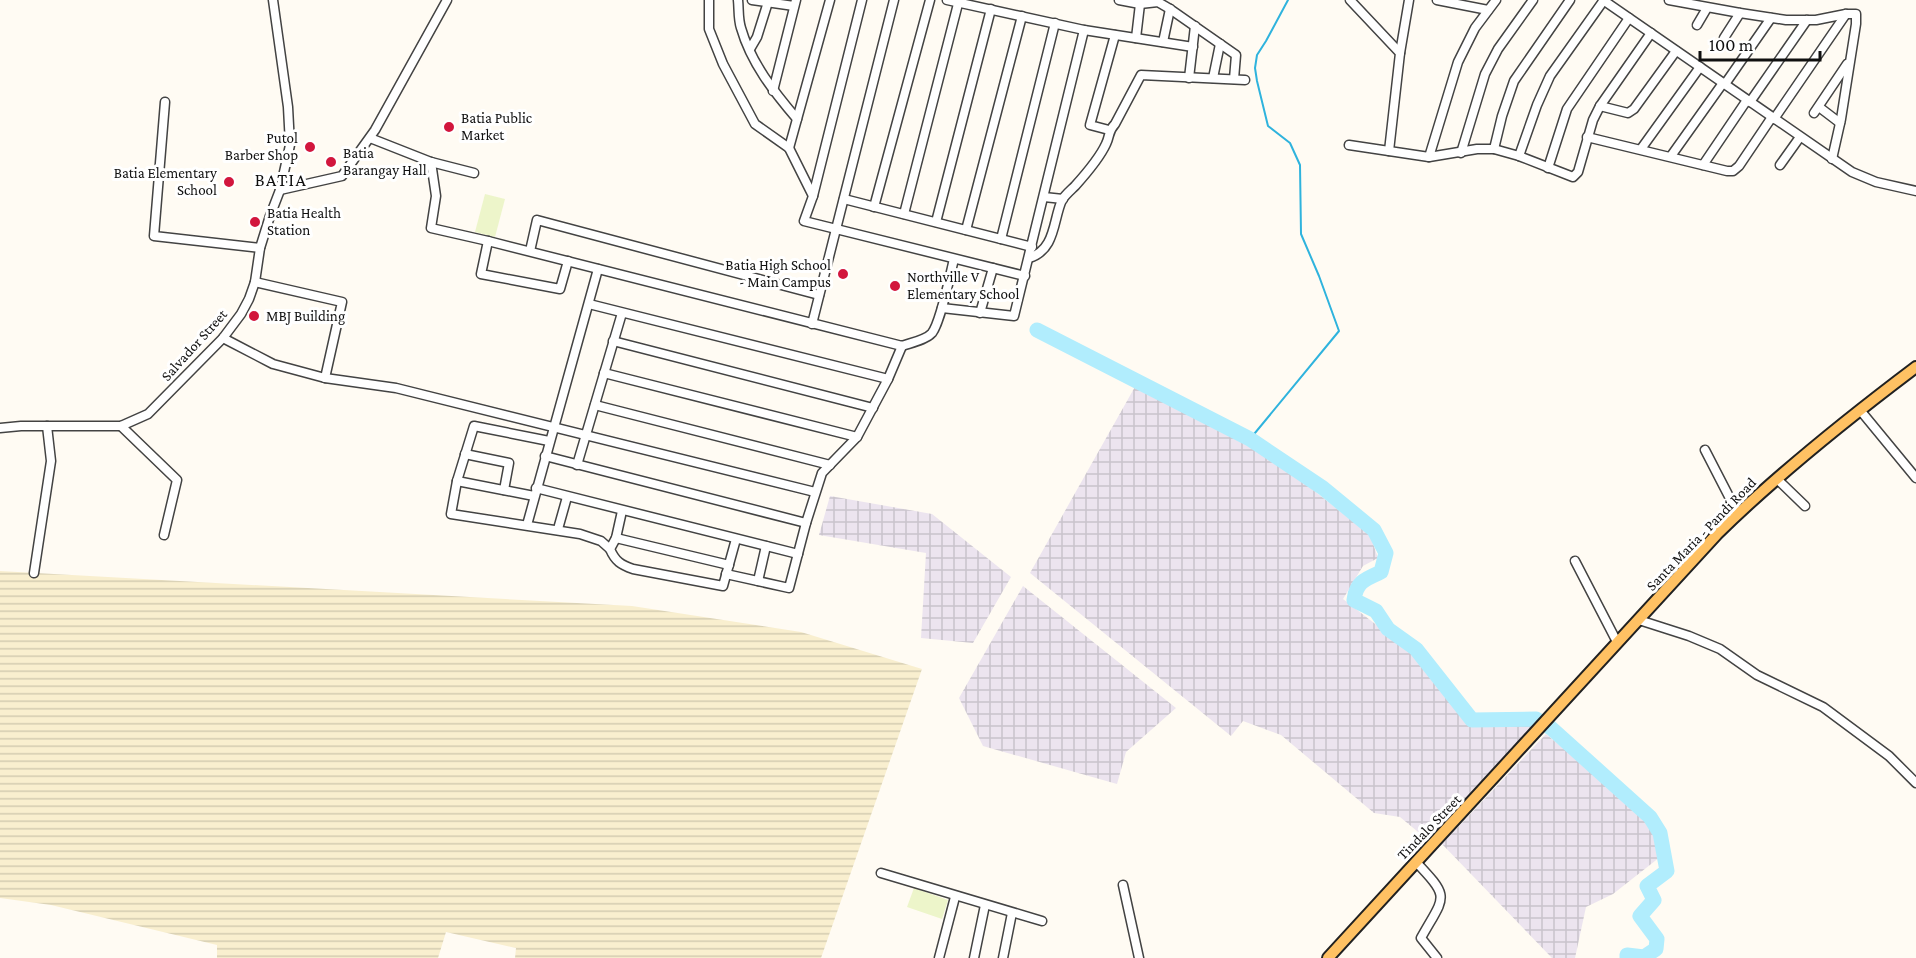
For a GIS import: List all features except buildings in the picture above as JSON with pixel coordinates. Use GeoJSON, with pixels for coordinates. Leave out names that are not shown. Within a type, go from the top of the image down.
{"type":"FeatureCollection","features":[{"type":"Feature","properties":{"kind":"main road","name":"Santa Maria - Pandi Road"},"geometry":{"type":"LineString","coordinates":[[1552,717],[1617,642],[1738,514],[1860,410],[1916,367]]}},
{"type":"Feature","properties":{"kind":"main road","name":"Tindalo Street"},"geometry":{"type":"LineString","coordinates":[[1328,958],[1552,717]]}},
{"type":"Feature","properties":{"kind":"street","name":"Salvador Street"},"geometry":{"type":"LineString","coordinates":[[0,428],[121,426],[148,414],[223,338],[249,299],[255,282],[260,248],[280,190],[290,145],[288,107],[273,0]]}},
{"type":"Feature","properties":{"kind":"street"},"geometry":{"type":"LineString","coordinates":[[280,190],[342,176],[370,138],[447,0]]}},
{"type":"Feature","properties":{"kind":"street"},"geometry":{"type":"LineString","coordinates":[[709,0],[709,29],[723,64],[754,124],[789,148],[813,196]]}},
{"type":"Feature","properties":{"kind":"street"},"geometry":{"type":"LineString","coordinates":[[738,0],[740,27],[756,63],[773,91],[797,119]]}},
{"type":"Feature","properties":{"kind":"street"},"geometry":{"type":"LineString","coordinates":[[752,0],[795,3],[773,91]]}},
{"type":"Feature","properties":{"kind":"street"},"geometry":{"type":"LineString","coordinates":[[789,148],[830,0]]}},
{"type":"Feature","properties":{"kind":"street"},"geometry":{"type":"LineString","coordinates":[[862,0],[813,196],[804,221],[1025,276]]}},
{"type":"Feature","properties":{"kind":"street"},"geometry":{"type":"LineString","coordinates":[[812,324],[894,0]]}},
{"type":"Feature","properties":{"kind":"street"},"geometry":{"type":"LineString","coordinates":[[874,207],[930,0]]}},
{"type":"Feature","properties":{"kind":"street"},"geometry":{"type":"LineString","coordinates":[[947,0],[1084,30],[1193,47]]}},
{"type":"Feature","properties":{"kind":"street"},"geometry":{"type":"LineString","coordinates":[[1119,0],[1140,4],[1158,3],[1195,26],[1236,55],[1234,79]]}},
{"type":"Feature","properties":{"kind":"street"},"geometry":{"type":"LineString","coordinates":[[1350,0],[1400,53]]}},
{"type":"Feature","properties":{"kind":"street"},"geometry":{"type":"LineString","coordinates":[[1389,151],[1400,53],[1409,0]]}},
{"type":"Feature","properties":{"kind":"street"},"geometry":{"type":"LineString","coordinates":[[1437,0],[1488,10]]}},
{"type":"Feature","properties":{"kind":"street"},"geometry":{"type":"LineString","coordinates":[[1429,157],[1458,62],[1475,28],[1496,0]]}},
{"type":"Feature","properties":{"kind":"street"},"geometry":{"type":"LineString","coordinates":[[1461,153],[1485,74],[1498,49],[1533,0]]}},
{"type":"Feature","properties":{"kind":"street"},"geometry":{"type":"LineString","coordinates":[[1494,149],[1514,81],[1569,0]]}},
{"type":"Feature","properties":{"kind":"street"},"geometry":{"type":"LineString","coordinates":[[1519,156],[1550,76],[1603,0],[1852,172],[1876,182],[1916,191]]}},
{"type":"Feature","properties":{"kind":"street"},"geometry":{"type":"LineString","coordinates":[[904,214],[958,1]]}},
{"type":"Feature","properties":{"kind":"street"},"geometry":{"type":"LineString","coordinates":[[750,49],[757,37],[768,2]]}},
{"type":"Feature","properties":{"kind":"street"},"geometry":{"type":"LineString","coordinates":[[1673,3],[1771,18],[1807,20],[1854,13],[1857,15],[1832,159]]}},
{"type":"Feature","properties":{"kind":"street"},"geometry":{"type":"LineString","coordinates":[[1136,38],[1140,4]]}},
{"type":"Feature","properties":{"kind":"street"},"geometry":{"type":"LineString","coordinates":[[1696,25],[1707,8]]}},
{"type":"Feature","properties":{"kind":"street"},"geometry":{"type":"LineString","coordinates":[[936,222],[991,9]]}},
{"type":"Feature","properties":{"kind":"street"},"geometry":{"type":"LineString","coordinates":[[1163,42],[1170,9]]}},
{"type":"Feature","properties":{"kind":"street"},"geometry":{"type":"LineString","coordinates":[[1724,38],[1740,14]]}},
{"type":"Feature","properties":{"kind":"street"},"geometry":{"type":"LineString","coordinates":[[1587,137],[1733,171],[1846,14]]}},
{"type":"Feature","properties":{"kind":"street"},"geometry":{"type":"LineString","coordinates":[[966,230],[1022,16]]}},
{"type":"Feature","properties":{"kind":"street"},"geometry":{"type":"LineString","coordinates":[[1548,168],[1567,109],[1629,18]]}},
{"type":"Feature","properties":{"kind":"street"},"geometry":{"type":"LineString","coordinates":[[1671,156],[1771,18]]}},
{"type":"Feature","properties":{"kind":"street"},"geometry":{"type":"LineString","coordinates":[[1703,165],[1807,20]]}},
{"type":"Feature","properties":{"kind":"street"},"geometry":{"type":"LineString","coordinates":[[1000,239],[1055,24]]}},
{"type":"Feature","properties":{"kind":"street"},"geometry":{"type":"LineString","coordinates":[[1190,78],[1195,26]]}},
{"type":"Feature","properties":{"kind":"street"},"geometry":{"type":"LineString","coordinates":[[942,308],[1014,316],[1084,30]]}},
{"type":"Feature","properties":{"kind":"street"},"geometry":{"type":"LineString","coordinates":[[1349,146],[1429,157],[1477,149],[1494,149],[1519,156],[1568,177],[1576,175],[1587,137],[1600,106],[1651,33]]}},
{"type":"Feature","properties":{"kind":"street"},"geometry":{"type":"LineString","coordinates":[[1109,130],[1090,125],[1115,35]]}},
{"type":"Feature","properties":{"kind":"street"},"geometry":{"type":"LineString","coordinates":[[1213,78],[1220,44]]}},
{"type":"Feature","properties":{"kind":"street"},"geometry":{"type":"LineString","coordinates":[[1600,106],[1628,113],[1634,109],[1676,51]]}},
{"type":"Feature","properties":{"kind":"street"},"geometry":{"type":"LineString","coordinates":[[1840,123],[1816,110],[1849,61]]}},
{"type":"Feature","properties":{"kind":"street"},"geometry":{"type":"LineString","coordinates":[[1641,149],[1700,67]]}},
{"type":"Feature","properties":{"kind":"street"},"geometry":{"type":"LineString","coordinates":[[1029,258],[1039,255],[1045,248],[1057,221],[1062,199],[1077,184],[1106,144],[1109,130],[1115,124],[1141,75],[1245,80]]}},
{"type":"Feature","properties":{"kind":"street"},"geometry":{"type":"LineString","coordinates":[[165,102],[154,236],[260,248]]}},
{"type":"Feature","properties":{"kind":"street"},"geometry":{"type":"LineString","coordinates":[[1780,165],[1800,137]]}},
{"type":"Feature","properties":{"kind":"street"},"geometry":{"type":"LineString","coordinates":[[370,138],[431,162],[474,173]]}},
{"type":"Feature","properties":{"kind":"street"},"geometry":{"type":"LineString","coordinates":[[431,162],[436,196],[431,228],[902,346],[927,337],[933,332],[942,308],[954,259]]}},
{"type":"Feature","properties":{"kind":"street"},"geometry":{"type":"LineString","coordinates":[[1044,197],[1062,199]]}},
{"type":"Feature","properties":{"kind":"street"},"geometry":{"type":"LineString","coordinates":[[844,199],[1032,247]]}},
{"type":"Feature","properties":{"kind":"street"},"geometry":{"type":"LineString","coordinates":[[530,251],[537,220],[819,295]]}},
{"type":"Feature","properties":{"kind":"street"},"geometry":{"type":"LineString","coordinates":[[488,241],[481,274],[560,289],[568,261]]}},
{"type":"Feature","properties":{"kind":"street"},"geometry":{"type":"LineString","coordinates":[[980,313],[993,268]]}},
{"type":"Feature","properties":{"kind":"street"},"geometry":{"type":"LineString","coordinates":[[527,525],[598,269]]}},
{"type":"Feature","properties":{"kind":"street"},"geometry":{"type":"LineString","coordinates":[[255,282],[342,302],[325,378]]}},
{"type":"Feature","properties":{"kind":"street"},"geometry":{"type":"LineString","coordinates":[[589,303],[888,379]]}},
{"type":"Feature","properties":{"kind":"street"},"geometry":{"type":"LineString","coordinates":[[577,465],[622,313]]}},
{"type":"Feature","properties":{"kind":"street"},"geometry":{"type":"LineString","coordinates":[[223,338],[273,364],[325,378],[396,388],[815,492]]}},
{"type":"Feature","properties":{"kind":"street"},"geometry":{"type":"LineString","coordinates":[[614,341],[873,408]]}},
{"type":"Feature","properties":{"kind":"street"},"geometry":{"type":"LineString","coordinates":[[726,574],[789,588],[822,472],[857,438],[888,379],[902,346]]}},
{"type":"Feature","properties":{"kind":"street"},"geometry":{"type":"LineString","coordinates":[[604,373],[857,438]]}},
{"type":"Feature","properties":{"kind":"street"},"geometry":{"type":"LineString","coordinates":[[595,405],[830,465]]}},
{"type":"Feature","properties":{"kind":"street"},"geometry":{"type":"LineString","coordinates":[[1860,410],[1916,478]]}},
{"type":"Feature","properties":{"kind":"street"},"geometry":{"type":"LineString","coordinates":[[34,573],[51,461],[47,426]]}},
{"type":"Feature","properties":{"kind":"street"},"geometry":{"type":"LineString","coordinates":[[121,426],[177,480],[164,535]]}},
{"type":"Feature","properties":{"kind":"street"},"geometry":{"type":"LineString","coordinates":[[549,441],[474,426],[457,481],[451,514],[558,529],[601,541],[610,549],[620,564],[633,569],[723,586],[736,539]]}},
{"type":"Feature","properties":{"kind":"street"},"geometry":{"type":"LineString","coordinates":[[1705,450],[1738,514]]}},
{"type":"Feature","properties":{"kind":"street"},"geometry":{"type":"LineString","coordinates":[[465,454],[509,463],[504,490]]}},
{"type":"Feature","properties":{"kind":"street"},"geometry":{"type":"LineString","coordinates":[[545,456],[806,523]]}},
{"type":"Feature","properties":{"kind":"street"},"geometry":{"type":"LineString","coordinates":[[1777,479],[1805,506]]}},
{"type":"Feature","properties":{"kind":"street"},"geometry":{"type":"LineString","coordinates":[[457,481],[504,490],[567,497],[798,554]]}},
{"type":"Feature","properties":{"kind":"street"},"geometry":{"type":"LineString","coordinates":[[558,529],[567,497]]}},
{"type":"Feature","properties":{"kind":"street"},"geometry":{"type":"LineString","coordinates":[[610,549],[616,538],[622,511]]}},
{"type":"Feature","properties":{"kind":"street"},"geometry":{"type":"LineString","coordinates":[[616,538],[729,565]]}},
{"type":"Feature","properties":{"kind":"street"},"geometry":{"type":"LineString","coordinates":[[758,581],[766,546]]}},
{"type":"Feature","properties":{"kind":"street"},"geometry":{"type":"LineString","coordinates":[[1575,561],[1617,642]]}},
{"type":"Feature","properties":{"kind":"street"},"geometry":{"type":"LineString","coordinates":[[1639,620],[1689,636],[1720,650],[1757,675],[1823,707],[1889,756],[1916,783]]}},
{"type":"Feature","properties":{"kind":"street"},"geometry":{"type":"LineString","coordinates":[[1416,862],[1437,885],[1441,894],[1440,903],[1421,938],[1437,958]]}},
{"type":"Feature","properties":{"kind":"street"},"geometry":{"type":"LineString","coordinates":[[881,873],[955,897],[1042,921]]}},
{"type":"Feature","properties":{"kind":"street"},"geometry":{"type":"LineString","coordinates":[[1123,885],[1139,958]]}},
{"type":"Feature","properties":{"kind":"street"},"geometry":{"type":"LineString","coordinates":[[939,958],[955,897]]}},
{"type":"Feature","properties":{"kind":"street"},"geometry":{"type":"LineString","coordinates":[[974,958],[985,905]]}},
{"type":"Feature","properties":{"kind":"street"},"geometry":{"type":"LineString","coordinates":[[1003,958],[1012,913]]}},
{"type":"Feature","properties":{"kind":"shaded area"},"geometry":{"type":"Polygon","coordinates":[[[1136,385],[1255,444],[1370,535],[1378,558],[1363,566],[1343,599],[1410,651],[1469,723],[1532,726],[1429,841],[1400,817],[1374,813],[1281,735],[1243,721],[1231,736],[1030,573],[1136,385]]]}},
{"type":"Feature","properties":{"kind":"shaded area"},"geometry":{"type":"Polygon","coordinates":[[[830,496],[932,514],[1011,577],[973,643],[921,638],[926,553],[819,535],[830,496]]]}},
{"type":"Feature","properties":{"kind":"shaded area"},"geometry":{"type":"Polygon","coordinates":[[[0,571],[632,606],[801,632],[922,669],[821,958],[515,958],[516,948],[446,932],[438,958],[217,958],[217,945],[51,905],[0,898],[0,571]]]}},
{"type":"Feature","properties":{"kind":"shaded area"},"geometry":{"type":"Polygon","coordinates":[[[1023,586],[1176,708],[1126,752],[1117,784],[983,746],[959,698],[1023,586]]]}},
{"type":"Feature","properties":{"kind":"shaded area"},"geometry":{"type":"Polygon","coordinates":[[[1546,734],[1650,821],[1660,857],[1613,894],[1586,907],[1575,958],[1552,958],[1442,844],[1546,734]]]}},
{"type":"Feature","properties":{"kind":"green space"},"geometry":{"type":"Polygon","coordinates":[[[485,194],[505,199],[495,237],[475,232],[485,194]]]}},
{"type":"Feature","properties":{"kind":"green space"},"geometry":{"type":"Polygon","coordinates":[[[914,888],[948,900],[942,919],[907,907],[914,888]]]}},
{"type":"Feature","properties":{"kind":"waterway"},"geometry":{"type":"LineString","coordinates":[[1250,439],[1339,331],[1301,234],[1300,165],[1290,143],[1268,126],[1257,81],[1255,68],[1257,55],[1288,0]]}},
{"type":"Feature","properties":{"kind":"waterway"},"geometry":{"type":"LineString","coordinates":[[1037,330],[1250,439],[1323,488],[1374,530],[1386,553],[1381,572],[1359,585],[1354,600],[1376,611],[1388,629],[1416,649],[1472,720],[1536,719],[1551,728],[1650,817],[1660,833],[1667,871],[1647,886],[1654,900],[1640,916],[1657,939],[1656,949],[1644,957],[1627,955],[1627,958]]}},
{"type":"Feature","properties":{"kind":"place","name":"Batia Public Market"},"geometry":{"type":"Point","coordinates":[449,127]}},
{"type":"Feature","properties":{"kind":"place","name":"Putol Barber Shop"},"geometry":{"type":"Point","coordinates":[310,147]}},
{"type":"Feature","properties":{"kind":"place","name":"Batia Barangay Hall"},"geometry":{"type":"Point","coordinates":[331,162]}},
{"type":"Feature","properties":{"kind":"place","name":"Batia Elementary School"},"geometry":{"type":"Point","coordinates":[229,182]}},
{"type":"Feature","properties":{"kind":"place","name":"Batia Health Station"},"geometry":{"type":"Point","coordinates":[255,222]}},
{"type":"Feature","properties":{"kind":"place","name":"Batia High School - Main Campus"},"geometry":{"type":"Point","coordinates":[843,274]}},
{"type":"Feature","properties":{"kind":"place","name":"Northville V Elementary School"},"geometry":{"type":"Point","coordinates":[895,286]}},
{"type":"Feature","properties":{"kind":"place","name":"MBJ Building"},"geometry":{"type":"Point","coordinates":[254,316]}},
{"type":"Feature","properties":{"kind":"district","name":"BATIA"},"geometry":{"type":"Point","coordinates":[281,180]}}]}
